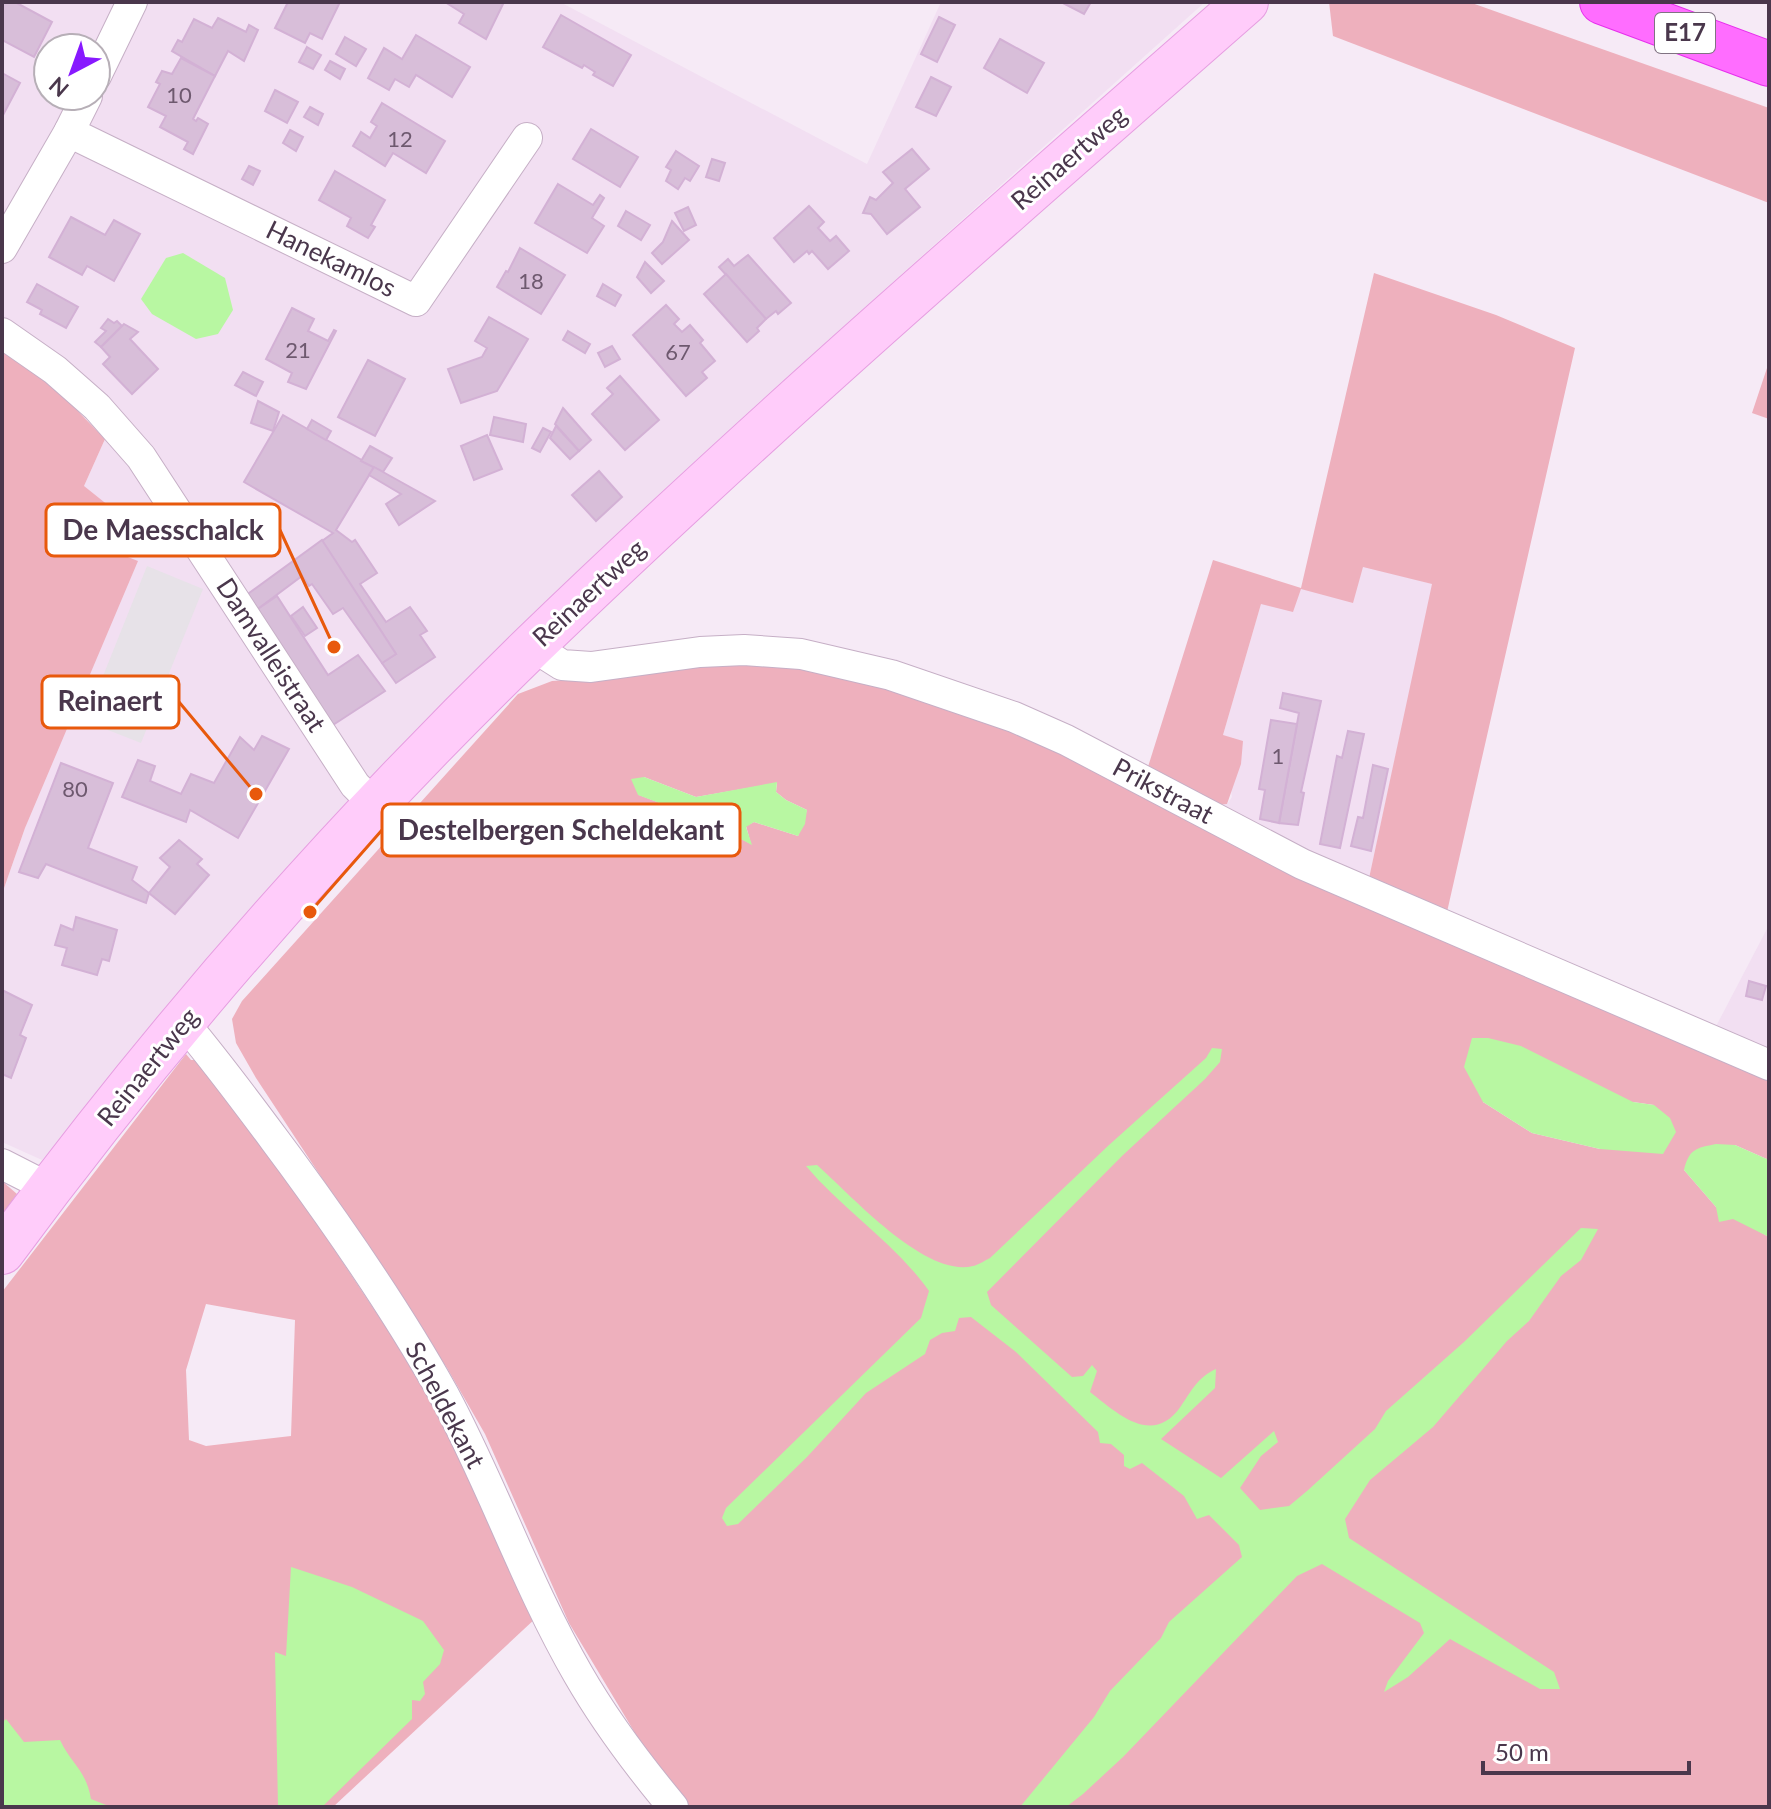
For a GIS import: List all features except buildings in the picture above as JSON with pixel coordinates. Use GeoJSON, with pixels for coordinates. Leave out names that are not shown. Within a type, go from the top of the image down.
{"type":"FeatureCollection","features":[{"type":"Feature","properties":{"kind":"highway","name":"E17"},"geometry":{"type":"LineString","coordinates":[[1602,2],[1769,64]]}},
{"type":"Feature","properties":{"kind":"main road","name":"Reinaertweg"},"geometry":{"type":"LineString","coordinates":[[2,1252],[49,1188],[293,896],[532,646],[839,362],[1246,2]]}},
{"type":"Feature","properties":{"kind":"street"},"geometry":{"type":"LineString","coordinates":[[112,43],[132,2]]}},
{"type":"Feature","properties":{"kind":"street"},"geometry":{"type":"LineString","coordinates":[[2,248],[79,112]]}},
{"type":"Feature","properties":{"kind":"street","name":"Hanekamlos"},"geometry":{"type":"LineString","coordinates":[[69,132],[416,301],[527,138]]}},
{"type":"Feature","properties":{"kind":"street","name":"Damvalleistraat"},"geometry":{"type":"LineString","coordinates":[[2,333],[55,370],[97,407],[141,457],[355,785],[376,806]]}},
{"type":"Feature","properties":{"kind":"street","name":"Prikstraat"},"geometry":{"type":"LineString","coordinates":[[532,646],[562,665],[591,667],[700,652],[744,650],[801,654],[891,675],[1000,712],[1066,740],[1302,864],[1769,1065]]}},
{"type":"Feature","properties":{"kind":"street","name":"Scheldekant"},"geometry":{"type":"LineString","coordinates":[[184,1023],[228,1076],[334,1220],[418,1349],[445,1398],[577,1674],[612,1728],[673,1807]]}},
{"type":"Feature","properties":{"kind":"street"},"geometry":{"type":"LineString","coordinates":[[2,1164],[49,1188]]}},
{"type":"Feature","properties":{"kind":"shaded area"},"geometry":{"type":"Polygon","coordinates":[[[2,2],[560,2],[867,164],[941,2],[1205,2],[807,359],[585,568],[282,881],[42,1160],[2,1142],[2,894],[25,828],[97,546],[84,486],[105,439],[2,320],[2,2]]]}},
{"type":"Feature","properties":{"kind":"shaded area"},"geometry":{"type":"Polygon","coordinates":[[[1329,2],[1469,2],[1769,108],[1769,203],[1333,36],[1329,2]]]}},
{"type":"Feature","properties":{"kind":"shaded area"},"geometry":{"type":"Polygon","coordinates":[[[183,253],[225,278],[233,310],[218,334],[196,339],[152,314],[141,299],[166,258],[183,253]]]}},
{"type":"Feature","properties":{"kind":"shaded area"},"geometry":{"type":"Polygon","coordinates":[[[1374,273],[1496,315],[1575,348],[1447,912],[1769,1058],[1769,1160],[1735,1145],[1684,1170],[1716,1207],[1769,1237],[1769,1807],[690,1807],[647,1753],[569,1623],[485,1434],[447,1368],[256,1078],[236,1043],[232,1019],[242,1001],[518,694],[552,681],[584,679],[653,667],[757,663],[823,671],[912,695],[1001,724],[1368,883],[1432,584],[1363,567],[1353,603],[1301,589],[1293,612],[1261,604],[1223,735],[1243,741],[1241,764],[1227,804],[1216,805],[1147,770],[1213,560],[1301,588],[1374,273]],[[644,777],[639,795],[705,820],[751,844],[746,826],[754,822],[798,836],[807,810],[776,792],[777,783],[696,797],[644,777]],[[1483,1102],[1532,1133],[1600,1149],[1654,1105],[1633,1102],[1483,1102]]]}},
{"type":"Feature","properties":{"kind":"shaded area"},"geometry":{"type":"Polygon","coordinates":[[[2,345],[66,399],[105,439],[84,486],[114,510],[97,545],[138,561],[25,828],[2,894],[2,345]]]}},
{"type":"Feature","properties":{"kind":"shaded area"},"geometry":{"type":"Polygon","coordinates":[[[1769,362],[1769,419],[1752,413],[1769,362]]]}},
{"type":"Feature","properties":{"kind":"shaded area"},"geometry":{"type":"Polygon","coordinates":[[[147,566],[203,589],[141,743],[85,721],[147,566]]]}},
{"type":"Feature","properties":{"kind":"shaded area"},"geometry":{"type":"Polygon","coordinates":[[[1363,566],[1433,584],[1368,883],[1216,805],[1227,804],[1232,797],[1223,735],[1261,604],[1363,566]]]}},
{"type":"Feature","properties":{"kind":"shaded area"},"geometry":{"type":"Polygon","coordinates":[[[644,777],[696,797],[777,782],[776,792],[807,810],[805,824],[798,836],[754,822],[746,827],[752,845],[705,820],[638,795],[631,779],[644,777]]]}},
{"type":"Feature","properties":{"kind":"shaded area"},"geometry":{"type":"Polygon","coordinates":[[[1769,925],[1769,1058],[1712,1034],[1769,925]]]}},
{"type":"Feature","properties":{"kind":"shaded area"},"geometry":{"type":"Polygon","coordinates":[[[1472,1038],[1488,1038],[1521,1046],[1633,1102],[1654,1105],[1670,1118],[1676,1132],[1663,1154],[1600,1149],[1532,1133],[1483,1102],[1464,1067],[1472,1038]]]}},
{"type":"Feature","properties":{"kind":"shaded area"},"geometry":{"type":"Polygon","coordinates":[[[1212,1048],[1222,1049],[1220,1062],[987,1292],[991,1305],[1072,1377],[1083,1376],[1092,1365],[1097,1371],[1090,1392],[1136,1423],[1159,1424],[1170,1418],[1200,1380],[1216,1369],[1215,1388],[1161,1439],[1221,1478],[1274,1431],[1278,1442],[1261,1456],[1240,1488],[1260,1510],[1289,1506],[1375,1429],[1386,1411],[1464,1342],[1581,1228],[1598,1229],[1581,1260],[1561,1276],[1529,1321],[1507,1341],[1433,1427],[1370,1480],[1345,1519],[1349,1538],[1554,1672],[1560,1689],[1540,1689],[1450,1639],[1408,1677],[1384,1692],[1388,1681],[1424,1633],[1420,1623],[1322,1564],[1297,1576],[1123,1757],[1083,1794],[1066,1807],[1020,1807],[1094,1717],[1110,1691],[1161,1638],[1169,1622],[1242,1557],[1239,1545],[1209,1515],[1197,1519],[1184,1496],[1142,1463],[1130,1469],[1124,1466],[1124,1455],[1111,1444],[1100,1443],[1098,1432],[1016,1352],[971,1317],[959,1318],[955,1331],[942,1333],[930,1340],[925,1354],[866,1393],[807,1457],[738,1524],[727,1526],[722,1518],[726,1508],[921,1318],[929,1291],[901,1258],[806,1166],[817,1165],[890,1231],[933,1260],[954,1266],[975,1265],[990,1258],[1206,1058],[1212,1048]]]}},
{"type":"Feature","properties":{"kind":"shaded area"},"geometry":{"type":"Polygon","coordinates":[[[186,1054],[191,1060],[203,1060],[421,1380],[537,1617],[333,1807],[2,1807],[2,1292],[186,1054]],[[206,1304],[186,1370],[189,1440],[206,1446],[291,1436],[295,1320],[206,1304]]]}},
{"type":"Feature","properties":{"kind":"shaded area"},"geometry":{"type":"Polygon","coordinates":[[[1716,1144],[1735,1145],[1769,1160],[1769,1237],[1733,1219],[1719,1222],[1716,1207],[1684,1170],[1694,1151],[1716,1144]]]}},
{"type":"Feature","properties":{"kind":"shaded area"},"geometry":{"type":"Polygon","coordinates":[[[2,1181],[17,1194],[2,1215],[2,1181]]]}},
{"type":"Feature","properties":{"kind":"shaded area"},"geometry":{"type":"Polygon","coordinates":[[[291,1567],[352,1587],[423,1621],[444,1650],[440,1664],[423,1682],[425,1694],[420,1701],[412,1700],[412,1719],[322,1807],[278,1807],[275,1652],[286,1656],[291,1567]]]}},
{"type":"Feature","properties":{"kind":"shaded area"},"geometry":{"type":"Polygon","coordinates":[[[6,1719],[24,1742],[60,1740],[82,1774],[91,1799],[111,1807],[2,1807],[2,1723],[6,1719]]]}},
{"type":"Feature","properties":{"kind":"place","name":"De Maesschalck"},"geometry":{"type":"Point","coordinates":[334,647]}},
{"type":"Feature","properties":{"kind":"place","name":"Reinaert"},"geometry":{"type":"Point","coordinates":[256,794]}},
{"type":"Feature","properties":{"kind":"place","name":"Destelbergen Scheldekant"},"geometry":{"type":"Point","coordinates":[310,912]}}]}
